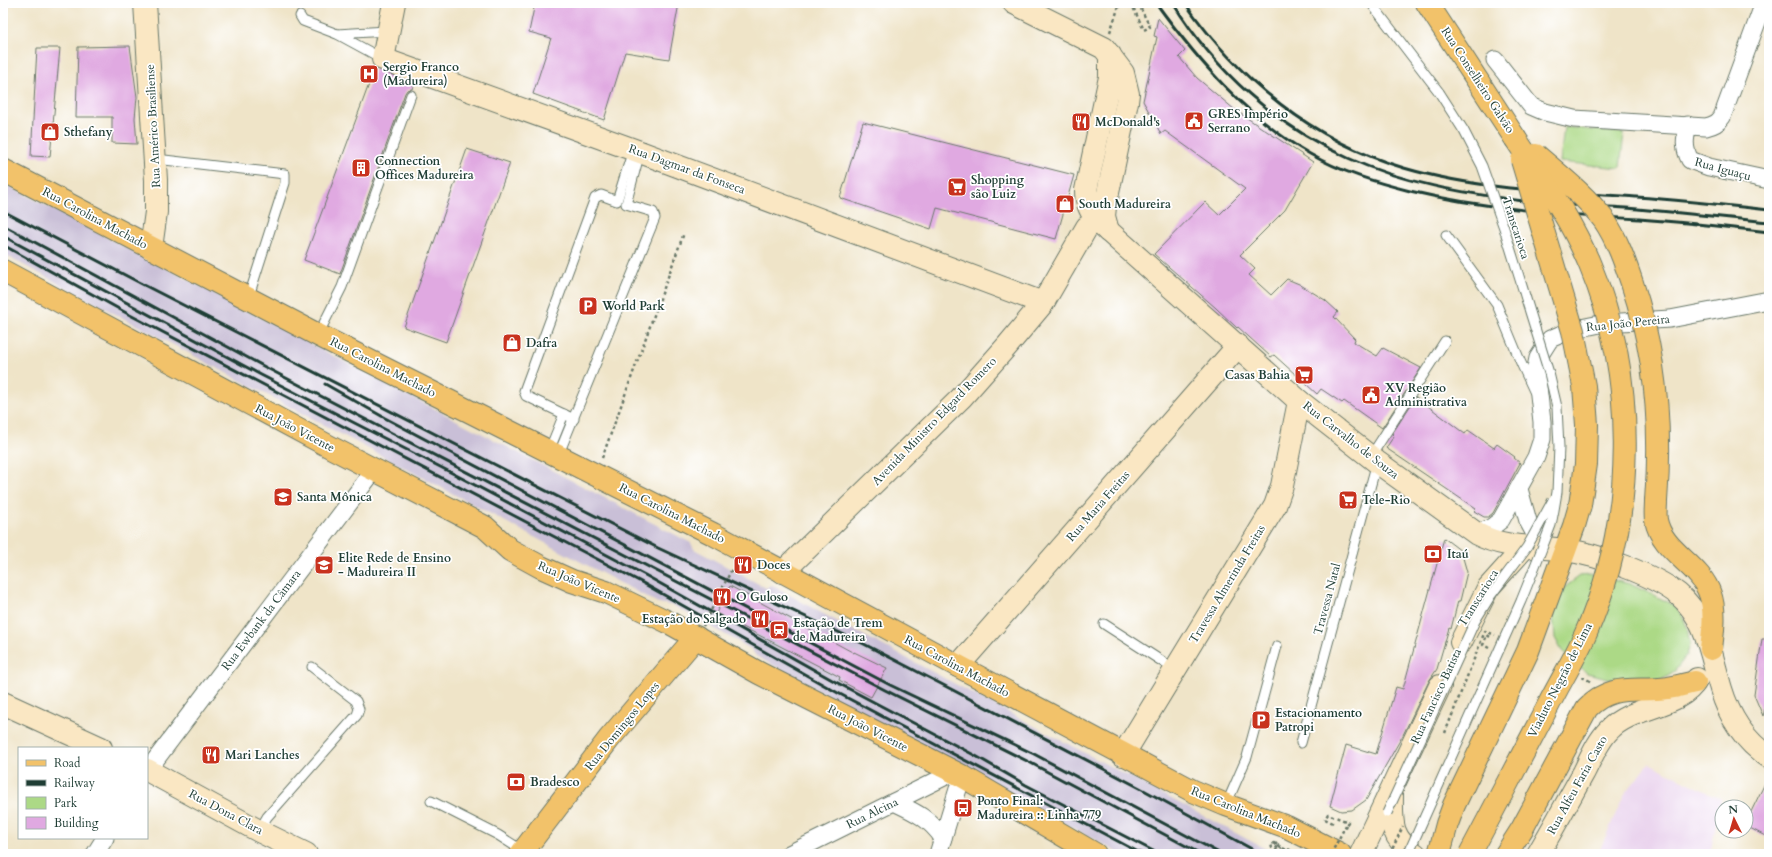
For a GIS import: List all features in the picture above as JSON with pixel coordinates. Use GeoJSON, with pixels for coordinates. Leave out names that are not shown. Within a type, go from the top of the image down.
{"type":"FeatureCollection","features":[{"type":"Feature","properties":{"kind":"main road","name":"Rua Conselheiro Galvão"},"geometry":{"type":"LineString","coordinates":[[1427,3],[1515,138]]}},
{"type":"Feature","properties":{"kind":"main road"},"geometry":{"type":"LineString","coordinates":[[1515,138],[1583,196],[1604,220],[1622,254],[1641,312],[1653,367],[1658,414],[1659,460],[1656,520],[1660,532],[1666,542],[1704,582],[1710,594],[1713,610],[1711,649]]}},
{"type":"Feature","properties":{"kind":"main road"},"geometry":{"type":"LineString","coordinates":[[1439,854],[1454,805],[1530,647],[1580,505],[1586,464],[1587,425],[1584,386],[1573,331],[1515,138]]}},
{"type":"Feature","properties":{"kind":"main road","name":"Viaduto Negrão de Lima"},"geometry":{"type":"LineString","coordinates":[[1470,854],[1586,633],[1609,567],[1621,505],[1625,463],[1626,421],[1613,336],[1604,302],[1590,264],[1565,212],[1515,138]]}},
{"type":"Feature","properties":{"kind":"main road","name":"Rua Carolina Machado"},"geometry":{"type":"LineString","coordinates":[[3,170],[318,335],[713,534],[1123,755],[1193,791],[1226,805],[1287,827],[1340,854]]}},
{"type":"Feature","properties":{"kind":"main road","name":"Rua João Vicente"},"geometry":{"type":"LineString","coordinates":[[3,271],[334,449],[485,527],[510,550],[541,567],[572,581],[606,592],[699,632],[759,673],[958,774],[1095,854]]}},
{"type":"Feature","properties":{"kind":"main road","name":"Rua Domingos Lopes"},"geometry":{"type":"LineString","coordinates":[[522,852],[609,739],[699,632]]}},
{"type":"Feature","properties":{"kind":"main road"},"geometry":{"type":"LineString","coordinates":[[1506,854],[1522,829],[1587,708],[1595,699],[1605,693],[1620,690],[1668,688],[1695,682]]}},
{"type":"Feature","properties":{"kind":"street","name":"Rua Américo Brasiliense"},"geometry":{"type":"LineString","coordinates":[[145,3],[156,159],[156,212],[151,248]]}},
{"type":"Feature","properties":{"kind":"street"},"geometry":{"type":"LineString","coordinates":[[383,59],[387,31],[394,3]]}},
{"type":"Feature","properties":{"kind":"street"},"geometry":{"type":"LineString","coordinates":[[1014,3],[1107,51],[1110,77],[1086,190],[1086,199],[1089,210],[1102,226]]}},
{"type":"Feature","properties":{"kind":"street"},"geometry":{"type":"LineString","coordinates":[[1495,60],[1531,106],[1545,112],[1574,119],[1706,127],[1718,122],[1722,117],[1764,3]]}},
{"type":"Feature","properties":{"kind":"street","name":"Rua Dagmar da Fonseca"},"geometry":{"type":"LineString","coordinates":[[383,59],[637,151],[1043,302]]}},
{"type":"Feature","properties":{"kind":"street","name":"Rua Iguaçu"},"geometry":{"type":"LineString","coordinates":[[1688,125],[1684,142],[1686,152],[1690,160],[1716,169],[1769,180]]}},
{"type":"Feature","properties":{"kind":"street","name":"Avenida Ministro Edgard Romero"},"geometry":{"type":"LineString","coordinates":[[783,572],[961,398],[1007,346],[1043,302],[1087,227],[1102,226]]}},
{"type":"Feature","properties":{"kind":"street","name":"Rua Carvalho de Souza"},"geometry":{"type":"LineString","coordinates":[[1102,226],[1299,400],[1374,459],[1477,534],[1496,542],[1533,548],[1565,550],[1606,560],[1651,578],[1678,594],[1691,607],[1699,620],[1711,649],[1723,694],[1735,721],[1745,736],[1769,757]]}},
{"type":"Feature","properties":{"kind":"street","name":"Rua João Pereira"},"geometry":{"type":"LineString","coordinates":[[1477,534],[1492,527],[1501,520],[1536,457],[1542,439],[1536,380],[1538,358],[1550,339],[1571,330],[1605,323],[1670,319],[1769,300]]}},
{"type":"Feature","properties":{"kind":"street","name":"Rua Maria Freitas"},"geometry":{"type":"LineString","coordinates":[[958,666],[1238,346]]}},
{"type":"Feature","properties":{"kind":"street","name":"Travessa Almerinda Freitas"},"geometry":{"type":"LineString","coordinates":[[1123,755],[1174,669],[1275,506],[1282,486],[1299,400]]}},
{"type":"Feature","properties":{"kind":"street","name":"Rua Ewbank da Câmara"},"geometry":{"type":"LineString","coordinates":[[148,769],[375,469]]}},
{"type":"Feature","properties":{"kind":"street"},"geometry":{"type":"LineString","coordinates":[[1519,489],[1528,521],[1533,548]]}},
{"type":"Feature","properties":{"kind":"street","name":"Rua Fancisco Batista"},"geometry":{"type":"LineString","coordinates":[[1361,854],[1488,588],[1533,548]]}},
{"type":"Feature","properties":{"kind":"street","name":"Rua Alfeu Faria Casto"},"geometry":{"type":"LineString","coordinates":[[1538,854],[1597,747],[1608,730],[1630,714],[1676,698],[1695,682],[1711,649]]}},
{"type":"Feature","properties":{"kind":"street"},"geometry":{"type":"LineString","coordinates":[[3,703],[99,747]]}},
{"type":"Feature","properties":{"kind":"street","name":"Rua Dona Clara"},"geometry":{"type":"LineString","coordinates":[[148,771],[306,854]]}},
{"type":"Feature","properties":{"kind":"street"},"geometry":{"type":"LineString","coordinates":[[938,854],[958,774]]}},
{"type":"Feature","properties":{"kind":"street","name":"Rua Alcina"},"geometry":{"type":"LineString","coordinates":[[789,854],[894,802],[958,774]]}},
{"type":"Feature","properties":{"kind":"street"},"geometry":{"type":"LineString","coordinates":[[1392,788],[1392,828],[1397,837],[1415,854]]}},
{"type":"Feature","properties":{"kind":"street"},"geometry":{"type":"LineString","coordinates":[[894,802],[925,818],[934,826],[943,838]]}},
{"type":"Feature","properties":{"kind":"street"},"geometry":{"type":"LineString","coordinates":[[95,854],[104,839]]}},
{"type":"Feature","properties":{"kind":"lane","name":"Transcarioca"},"geometry":{"type":"LineString","coordinates":[[1370,3],[1439,92],[1464,131],[1482,166],[1504,228],[1549,373],[1557,407],[1559,447],[1557,492],[1551,525],[1521,601],[1408,854]]}},
{"type":"Feature","properties":{"kind":"lane"},"geometry":{"type":"LineString","coordinates":[[300,16],[303,21],[337,34],[383,59]]}},
{"type":"Feature","properties":{"kind":"lane"},"geometry":{"type":"LineString","coordinates":[[337,34],[387,31]]}},
{"type":"Feature","properties":{"kind":"lane"},"geometry":{"type":"LineString","coordinates":[[318,335],[342,287],[411,95]]}},
{"type":"Feature","properties":{"kind":"lane"},"geometry":{"type":"LineString","coordinates":[[622,202],[637,151]]}},
{"type":"Feature","properties":{"kind":"lane"},"geometry":{"type":"LineString","coordinates":[[156,159],[285,174],[286,180],[248,298]]}},
{"type":"Feature","properties":{"kind":"lane"},"geometry":{"type":"LineString","coordinates":[[554,453],[574,419],[654,218],[653,212],[601,195],[595,198],[524,391],[526,396],[574,419]]}},
{"type":"Feature","properties":{"kind":"lane"},"geometry":{"type":"LineString","coordinates":[[1446,235],[1497,305],[1539,403]]}},
{"type":"Feature","properties":{"kind":"lane","name":"Travessa Natal"},"geometry":{"type":"LineString","coordinates":[[1300,743],[1374,459],[1445,341]]}},
{"type":"Feature","properties":{"kind":"lane"},"geometry":{"type":"LineString","coordinates":[[554,453],[564,414]]}},
{"type":"Feature","properties":{"kind":"lane","name":"Transcarioca"},"geometry":{"type":"LineString","coordinates":[[1370,854],[1476,621],[1492,595],[1527,547],[1557,492]]}},
{"type":"Feature","properties":{"kind":"lane"},"geometry":{"type":"LineString","coordinates":[[1104,624],[1174,669]]}},
{"type":"Feature","properties":{"kind":"lane"},"geometry":{"type":"LineString","coordinates":[[1226,805],[1247,757],[1278,646]]}},
{"type":"Feature","properties":{"kind":"lane"},"geometry":{"type":"LineString","coordinates":[[259,830],[267,817],[356,715],[358,709],[356,701],[312,667]]}},
{"type":"Feature","properties":{"kind":"lane"},"geometry":{"type":"LineString","coordinates":[[431,800],[498,835],[522,852]]}},
{"type":"Feature","properties":{"kind":"path"},"geometry":{"type":"LineString","coordinates":[[1107,51],[1120,3]]}},
{"type":"Feature","properties":{"kind":"path"},"geometry":{"type":"LineString","coordinates":[[1131,3],[1144,30],[1150,27],[1138,3]]}},
{"type":"Feature","properties":{"kind":"path"},"geometry":{"type":"LineString","coordinates":[[596,475],[684,233]]}},
{"type":"Feature","properties":{"kind":"path"},"geometry":{"type":"LineString","coordinates":[[699,632],[733,567]]}},
{"type":"Feature","properties":{"kind":"path"},"geometry":{"type":"LineString","coordinates":[[1445,733],[1485,631]]}},
{"type":"Feature","properties":{"kind":"path"},"geometry":{"type":"LineString","coordinates":[[1462,641],[1488,651],[1496,631]]}},
{"type":"Feature","properties":{"kind":"path"},"geometry":{"type":"LineString","coordinates":[[1331,854],[1348,822],[1328,814],[1325,819],[1333,823]]}},
{"type":"Feature","properties":{"kind":"path"},"geometry":{"type":"LineString","coordinates":[[1390,854],[1403,826]]}},
{"type":"Feature","properties":{"kind":"path"},"geometry":{"type":"LineString","coordinates":[[1283,854],[1272,848],[1271,844],[1274,842],[1293,854]]}},
{"type":"Feature","properties":{"kind":"path"},"geometry":{"type":"LineString","coordinates":[[1288,854],[1274,846],[1276,843],[1298,854]]}},
{"type":"Feature","properties":{"kind":"path"},"geometry":{"type":"LineString","coordinates":[[1279,845],[1293,854]]}},
{"type":"Feature","properties":{"kind":"shaded area"},"geometry":{"type":"Polygon","coordinates":[[[3,183],[691,543],[694,549],[766,588],[772,585],[816,610],[1275,854],[1121,854],[756,656],[751,649],[674,606],[658,603],[3,254],[3,183]]]}},
{"type":"Feature","properties":{"kind":"shaded area"},"geometry":{"type":"Polygon","coordinates":[[[1649,763],[1721,799],[1714,799],[1714,834],[1710,854],[1598,854],[1624,795],[1649,763]]]}},
{"type":"Feature","properties":{"kind":"green space"},"geometry":{"type":"Polygon","coordinates":[[[1564,127],[1624,133],[1620,168],[1560,162],[1564,127]]]}},
{"type":"Feature","properties":{"kind":"green space"},"geometry":{"type":"Polygon","coordinates":[[[1591,575],[1630,584],[1672,604],[1681,613],[1687,627],[1690,644],[1687,655],[1673,673],[1661,680],[1624,682],[1587,673],[1562,651],[1555,638],[1553,615],[1561,590],[1580,576],[1591,575]]]}},
{"type":"Feature","properties":{"kind":"building"},"geometry":{"type":"Polygon","coordinates":[[[535,3],[679,3],[669,59],[625,52],[604,120],[533,94],[551,38],[529,32],[535,3]]]}},
{"type":"Feature","properties":{"kind":"building"},"geometry":{"type":"Polygon","coordinates":[[[1158,18],[1185,51],[1179,57],[1197,78],[1235,110],[1313,162],[1285,210],[1240,255],[1255,269],[1249,275],[1271,295],[1287,279],[1299,284],[1325,300],[1338,312],[1334,317],[1355,339],[1354,342],[1377,356],[1383,348],[1421,368],[1382,428],[1344,401],[1342,403],[1321,389],[1317,394],[1274,355],[1271,357],[1238,327],[1237,328],[1154,254],[1205,202],[1219,215],[1245,189],[1165,131],[1161,134],[1143,101],[1157,37],[1154,36],[1158,18]]]}},
{"type":"Feature","properties":{"kind":"building"},"geometry":{"type":"Polygon","coordinates":[[[130,46],[137,97],[135,118],[137,144],[112,143],[112,117],[76,117],[78,47],[130,46]]]}},
{"type":"Feature","properties":{"kind":"building"},"geometry":{"type":"Polygon","coordinates":[[[37,48],[60,48],[50,157],[31,156],[37,48]]]}},
{"type":"Feature","properties":{"kind":"building","name":"Connection Offices Madureira"},"geometry":{"type":"Polygon","coordinates":[[[375,68],[414,84],[412,89],[407,90],[405,93],[340,274],[304,260],[375,68]]]}},
{"type":"Feature","properties":{"kind":"building","name":"Shopping são Luiz"},"geometry":{"type":"Polygon","coordinates":[[[863,122],[1074,175],[1056,239],[937,208],[931,229],[840,198],[863,122]]]}},
{"type":"Feature","properties":{"kind":"building"},"geometry":{"type":"Polygon","coordinates":[[[467,149],[510,163],[446,342],[404,327],[467,149]]]}},
{"type":"Feature","properties":{"kind":"building"},"geometry":{"type":"Polygon","coordinates":[[[1416,397],[1465,434],[1468,430],[1494,448],[1497,444],[1515,457],[1514,458],[1520,463],[1493,513],[1488,517],[1484,517],[1474,511],[1476,509],[1386,448],[1394,436],[1392,434],[1416,397]]]}},
{"type":"Feature","properties":{"kind":"building"},"geometry":{"type":"Polygon","coordinates":[[[1444,538],[1461,551],[1467,572],[1460,601],[1458,601],[1451,629],[1449,628],[1437,669],[1429,681],[1403,735],[1366,800],[1352,810],[1341,811],[1330,806],[1346,745],[1376,754],[1396,687],[1403,689],[1444,538]]]}},
{"type":"Feature","properties":{"kind":"building","name":"Estação de Trem de Madureira"},"geometry":{"type":"Polygon","coordinates":[[[730,586],[854,653],[887,668],[871,697],[839,680],[840,677],[716,613],[730,586]]]}},
{"type":"Feature","properties":{"kind":"building"},"geometry":{"type":"Polygon","coordinates":[[[1762,639],[1769,639],[1769,693],[1763,716],[1754,695],[1762,639]]]}},
{"type":"Feature","properties":{"kind":"building"},"geometry":{"type":"Polygon","coordinates":[[[1769,775],[1769,838],[1754,830],[1754,806],[1769,775]]]}},
{"type":"Feature","properties":{"kind":"railway"},"geometry":{"type":"LineString","coordinates":[[1156,3],[1189,46],[1244,106],[1265,123],[1310,154],[1346,171],[1410,191],[1466,202],[1552,213],[1720,226],[1769,232]]}},
{"type":"Feature","properties":{"kind":"railway"},"geometry":{"type":"LineString","coordinates":[[1173,3],[1208,51],[1249,94],[1272,112],[1321,145],[1369,167],[1434,186],[1523,201],[1626,208],[1769,222]]}},
{"type":"Feature","properties":{"kind":"railway"},"geometry":{"type":"LineString","coordinates":[[1185,3],[1206,31],[1229,57],[1254,82],[1281,104],[1309,124],[1339,142],[1404,168],[1490,186],[1719,204],[1769,210]]}},
{"type":"Feature","properties":{"kind":"railway"},"geometry":{"type":"LineString","coordinates":[[3,211],[142,284],[658,548],[864,644],[1140,788],[1261,854]]}},
{"type":"Feature","properties":{"kind":"railway"},"geometry":{"type":"LineString","coordinates":[[3,225],[265,367],[885,690],[1029,762],[1201,854]]}},
{"type":"Feature","properties":{"kind":"railway"},"geometry":{"type":"LineString","coordinates":[[3,236],[261,375],[452,473],[645,575],[834,681],[974,755],[1026,785],[1159,854]]}},
{"type":"Feature","properties":{"kind":"railway"},"geometry":{"type":"LineString","coordinates":[[3,245],[130,315],[641,582],[838,693],[1142,854]]}},
{"type":"Feature","properties":{"kind":"railway"},"geometry":{"type":"LineString","coordinates":[[325,384],[385,418],[890,685],[1034,754],[1221,854]]}},
{"type":"Feature","properties":{"kind":"place","name":"Sergio Franco (Madureira)"},"geometry":{"type":"Point","coordinates":[369,74]}},
{"type":"Feature","properties":{"kind":"place","name":"GRES Império Serrano"},"geometry":{"type":"Point","coordinates":[1194,121]}},
{"type":"Feature","properties":{"kind":"place","name":"McDonald's"},"geometry":{"type":"Point","coordinates":[1081,122]}},
{"type":"Feature","properties":{"kind":"place","name":"Sthefany"},"geometry":{"type":"Point","coordinates":[50,132]}},
{"type":"Feature","properties":{"kind":"place","name":"Connection Offices Madureira"},"geometry":{"type":"Point","coordinates":[361,168]}},
{"type":"Feature","properties":{"kind":"place","name":"Shopping são Luiz"},"geometry":{"type":"Point","coordinates":[957,187]}},
{"type":"Feature","properties":{"kind":"place","name":"South Madureira"},"geometry":{"type":"Point","coordinates":[1065,204]}},
{"type":"Feature","properties":{"kind":"place","name":"World Park"},"geometry":{"type":"Point","coordinates":[588,306]}},
{"type":"Feature","properties":{"kind":"place","name":"Dafra"},"geometry":{"type":"Point","coordinates":[512,343]}},
{"type":"Feature","properties":{"kind":"place","name":"Casas Bahia"},"geometry":{"type":"Point","coordinates":[1304,375]}},
{"type":"Feature","properties":{"kind":"place","name":"XV Região Administrativa"},"geometry":{"type":"Point","coordinates":[1371,395]}},
{"type":"Feature","properties":{"kind":"place","name":"Santa Mônica"},"geometry":{"type":"Point","coordinates":[283,497]}},
{"type":"Feature","properties":{"kind":"place","name":"Tele-Rio"},"geometry":{"type":"Point","coordinates":[1348,500]}},
{"type":"Feature","properties":{"kind":"place","name":"Itaú"},"geometry":{"type":"Point","coordinates":[1433,554]}},
{"type":"Feature","properties":{"kind":"place","name":"Elite Rede de Ensino - Madureira II"},"geometry":{"type":"Point","coordinates":[324,565]}},
{"type":"Feature","properties":{"kind":"place","name":"Doces"},"geometry":{"type":"Point","coordinates":[743,565]}},
{"type":"Feature","properties":{"kind":"place","name":"O Guloso"},"geometry":{"type":"Point","coordinates":[722,597]}},
{"type":"Feature","properties":{"kind":"place","name":"Estação do Salgado"},"geometry":{"type":"Point","coordinates":[760,619]}},
{"type":"Feature","properties":{"kind":"place","name":"Estação de Trem de Madureira"},"geometry":{"type":"Point","coordinates":[779,630]}},
{"type":"Feature","properties":{"kind":"place","name":"Estacionamento Patropi"},"geometry":{"type":"Point","coordinates":[1261,720]}},
{"type":"Feature","properties":{"kind":"place","name":"Mari Lanches"},"geometry":{"type":"Point","coordinates":[211,755]}},
{"type":"Feature","properties":{"kind":"place","name":"Bradesco"},"geometry":{"type":"Point","coordinates":[516,782]}},
{"type":"Feature","properties":{"kind":"place","name":"Ponto Final: Madureira :: Linha 779"},"geometry":{"type":"Point","coordinates":[963,808]}}]}
